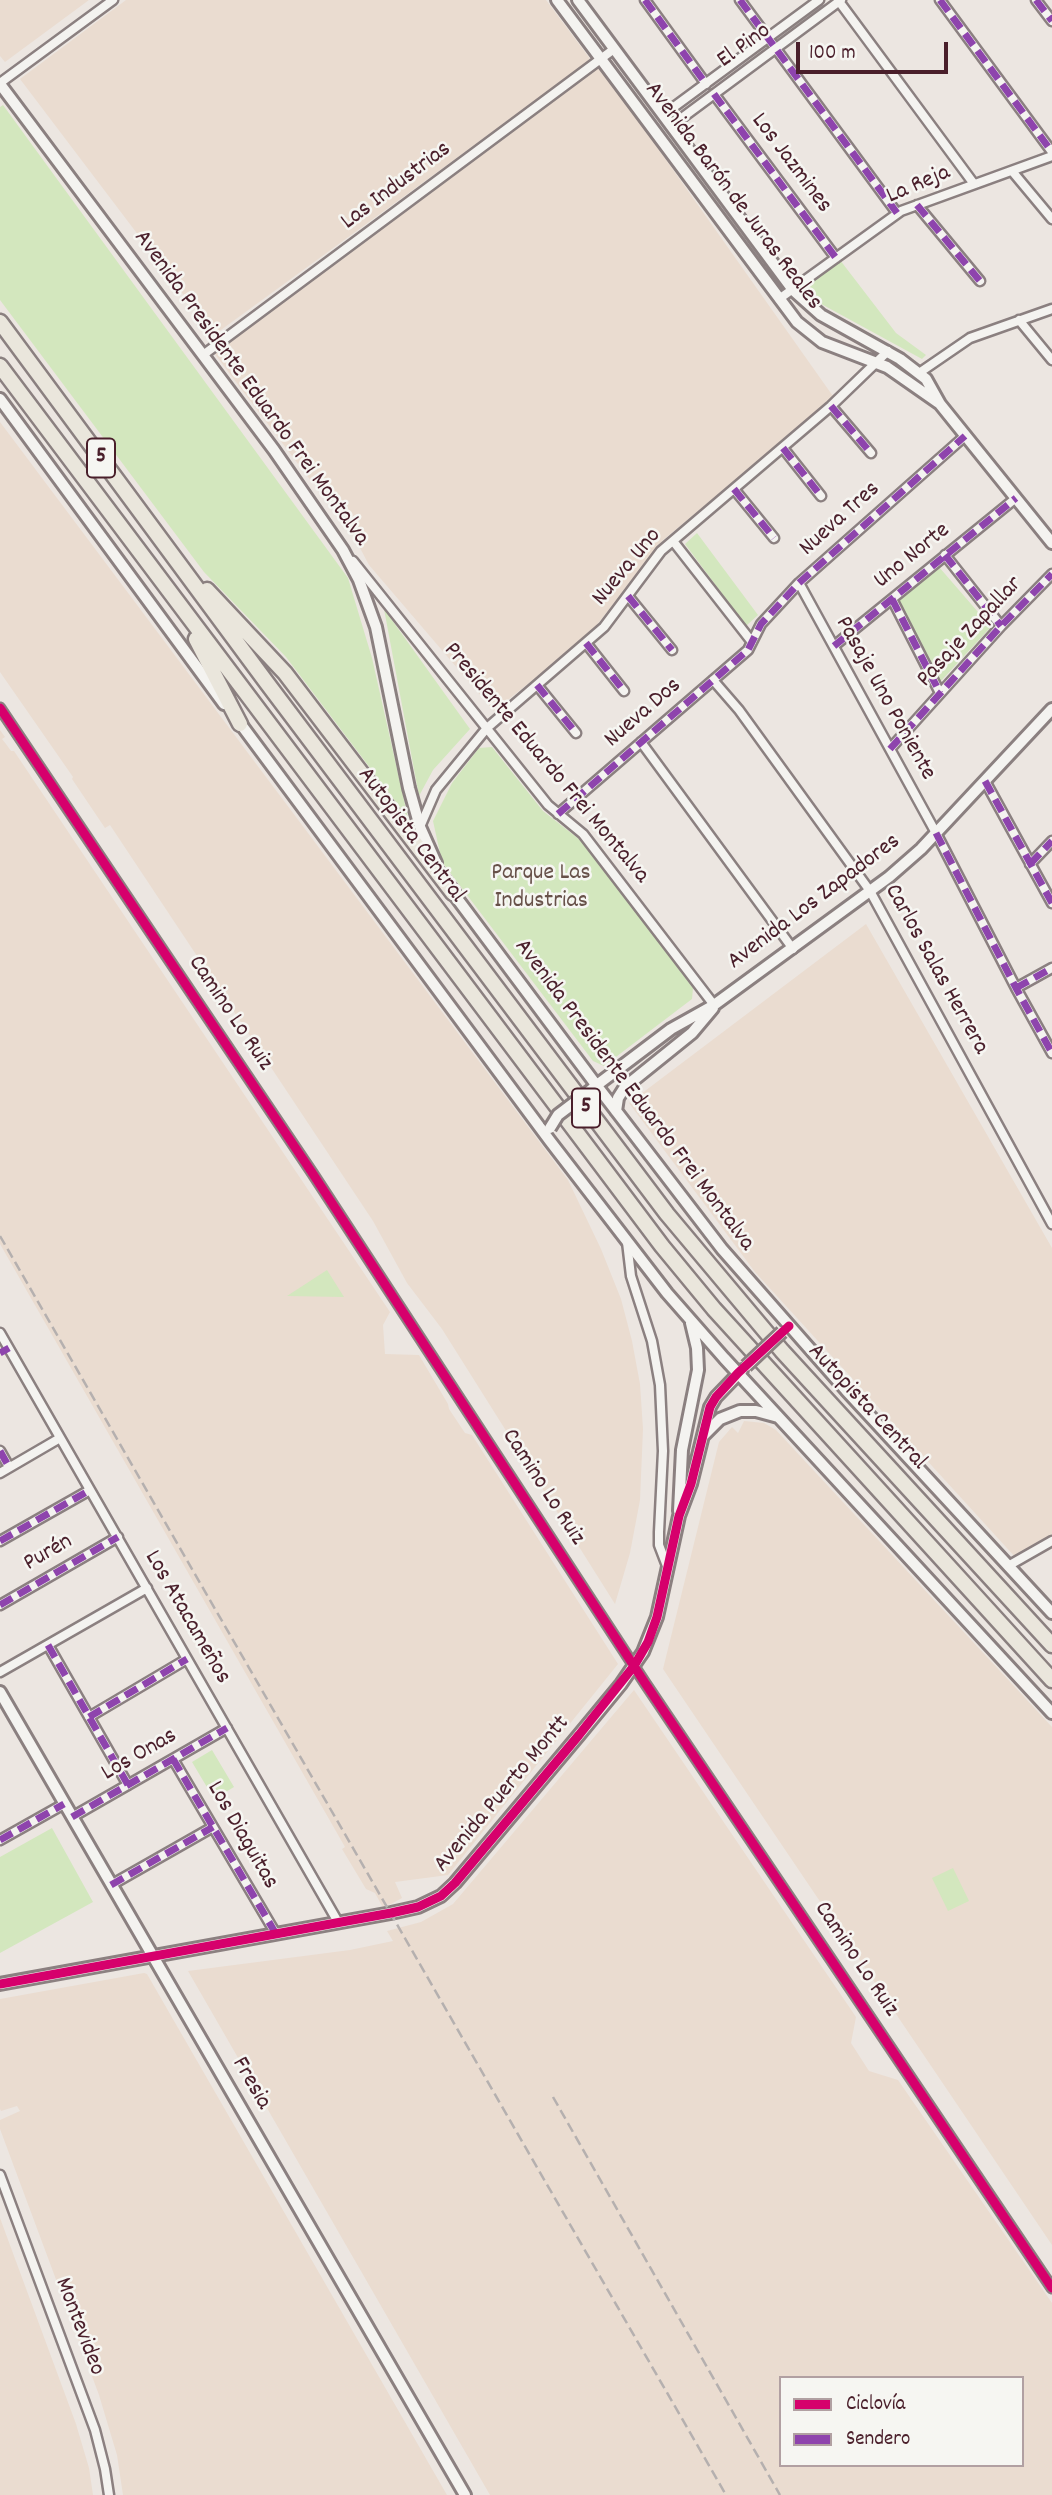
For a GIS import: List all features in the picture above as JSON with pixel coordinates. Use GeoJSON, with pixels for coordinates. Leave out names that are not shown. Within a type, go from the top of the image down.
{"type":"FeatureCollection","features":[{"type":"Feature","properties":{"kind":"highway","name":"Autopista Central"},"geometry":{"type":"LineString","coordinates":[[0,322],[608,1137],[702,1258],[782,1351],[1052,1645]]}},
{"type":"Feature","properties":{"kind":"highway","name":"Autopista Central"},"geometry":{"type":"LineString","coordinates":[[0,366],[681,1270],[1052,1680]]}},
{"type":"Feature","properties":{"kind":"highway"},"geometry":{"type":"LineString","coordinates":[[168,549],[285,673],[453,893]]}},
{"type":"Feature","properties":{"kind":"highway"},"geometry":{"type":"LineString","coordinates":[[169,593],[240,724]]}},
{"type":"Feature","properties":{"kind":"main road","name":"Avenida Barón de Juras Reales"},"geometry":{"type":"LineString","coordinates":[[557,0],[779,299],[809,333],[822,342],[876,362],[940,404]]}},
{"type":"Feature","properties":{"kind":"main road","name":"Avenida Barón de Juras Reales"},"geometry":{"type":"LineString","coordinates":[[578,0],[793,290],[821,315],[888,351],[919,373],[931,385],[940,404],[965,436],[1052,543]]}},
{"type":"Feature","properties":{"kind":"main road","name":"Avenida Presidente Eduardo Frei Montalva"},"geometry":{"type":"LineString","coordinates":[[0,83],[204,355],[343,550],[359,580],[379,638],[406,775],[420,827],[453,893],[594,1088],[616,1111],[785,1329],[1052,1614]]}},
{"type":"Feature","properties":{"kind":"main road"},"geometry":{"type":"LineString","coordinates":[[0,399],[627,1242],[690,1320],[742,1369],[781,1418],[1052,1713]]}},
{"type":"Feature","properties":{"kind":"main road","name":"Avenida Los Zapadores"},"geometry":{"type":"LineString","coordinates":[[550,1141],[550,1128],[558,1115],[671,1029],[714,1006],[793,949],[904,864],[1052,709]]}},
{"type":"Feature","properties":{"kind":"main road","name":"Avenida Los Zapadores"},"geometry":{"type":"LineString","coordinates":[[616,1111],[618,1098],[625,1087],[692,1033],[714,1006]]}},
{"type":"Feature","properties":{"kind":"main road","name":"Avenida Puerto Montt"},"geometry":{"type":"LineString","coordinates":[[0,1984],[418,1908],[441,1896],[563,1755],[634,1666],[648,1642],[657,1617],[679,1516],[682,1450],[698,1370],[697,1348],[690,1320]]}},
{"type":"Feature","properties":{"kind":"main road","name":"Avenida Puerto Montt"},"geometry":{"type":"LineString","coordinates":[[679,1516],[691,1485],[710,1407],[742,1369],[785,1329]]}},
{"type":"Feature","properties":{"kind":"main road"},"geometry":{"type":"LineString","coordinates":[[701,1438],[720,1419],[740,1411],[756,1411],[781,1418]]}},
{"type":"Feature","properties":{"kind":"main road","name":"Fresia"},"geometry":{"type":"LineString","coordinates":[[0,1692],[466,2495]]}},
{"type":"Feature","properties":{"kind":"street"},"geometry":{"type":"LineString","coordinates":[[0,83],[113,0]]}},
{"type":"Feature","properties":{"kind":"street"},"geometry":{"type":"LineString","coordinates":[[645,0],[706,84]]}},
{"type":"Feature","properties":{"kind":"street"},"geometry":{"type":"LineString","coordinates":[[740,0],[897,213]]}},
{"type":"Feature","properties":{"kind":"street","name":"El Pino"},"geometry":{"type":"LineString","coordinates":[[663,115],[819,0]]}},
{"type":"Feature","properties":{"kind":"street"},"geometry":{"type":"LineString","coordinates":[[840,0],[974,184]]}},
{"type":"Feature","properties":{"kind":"street","name":"El Pino"},"geometry":{"type":"LineString","coordinates":[[671,125],[840,0]]}},
{"type":"Feature","properties":{"kind":"street"},"geometry":{"type":"LineString","coordinates":[[940,0],[1052,154]]}},
{"type":"Feature","properties":{"kind":"street"},"geometry":{"type":"LineString","coordinates":[[1037,0],[1052,21]]}},
{"type":"Feature","properties":{"kind":"street","name":"Las Industrias"},"geometry":{"type":"LineString","coordinates":[[204,355],[614,49]]}},
{"type":"Feature","properties":{"kind":"street","name":"Los Jazmines"},"geometry":{"type":"LineString","coordinates":[[714,94],[836,258]]}},
{"type":"Feature","properties":{"kind":"street","name":"La Reja"},"geometry":{"type":"LineString","coordinates":[[779,299],[897,213],[1052,154]]}},
{"type":"Feature","properties":{"kind":"street"},"geometry":{"type":"LineString","coordinates":[[1012,171],[1052,219]]}},
{"type":"Feature","properties":{"kind":"street"},"geometry":{"type":"LineString","coordinates":[[917,205],[980,281]]}},
{"type":"Feature","properties":{"kind":"street"},"geometry":{"type":"LineString","coordinates":[[919,373],[970,338],[1052,309]]}},
{"type":"Feature","properties":{"kind":"street"},"geometry":{"type":"LineString","coordinates":[[1019,320],[1052,360]]}},
{"type":"Feature","properties":{"kind":"street","name":"Nueva Uno"},"geometry":{"type":"LineString","coordinates":[[420,827],[436,790],[487,728],[604,627],[661,551],[831,405],[888,351]]}},
{"type":"Feature","properties":{"kind":"street"},"geometry":{"type":"LineString","coordinates":[[831,405],[871,453]]}},
{"type":"Feature","properties":{"kind":"street","name":"Nueva Tres"},"geometry":{"type":"LineString","coordinates":[[752,642],[761,624],[799,583],[965,436]]}},
{"type":"Feature","properties":{"kind":"street"},"geometry":{"type":"LineString","coordinates":[[783,447],[821,496]]}},
{"type":"Feature","properties":{"kind":"street"},"geometry":{"type":"LineString","coordinates":[[734,489],[774,538]]}},
{"type":"Feature","properties":{"kind":"street","name":"Uno Norte"},"geometry":{"type":"LineString","coordinates":[[834,646],[1016,498]]}},
{"type":"Feature","properties":{"kind":"street"},"geometry":{"type":"LineString","coordinates":[[673,541],[752,642]]}},
{"type":"Feature","properties":{"kind":"street","name":"Presidente Eduardo Frei Montalva"},"geometry":{"type":"LineString","coordinates":[[343,550],[558,814],[583,834],[714,1006]]}},
{"type":"Feature","properties":{"kind":"street"},"geometry":{"type":"LineString","coordinates":[[945,555],[1001,626]]}},
{"type":"Feature","properties":{"kind":"street","name":"Pasaje Zapallar"},"geometry":{"type":"LineString","coordinates":[[890,749],[1001,626],[1052,575]]}},
{"type":"Feature","properties":{"kind":"street","name":"Pasaje Uno Poniente"},"geometry":{"type":"LineString","coordinates":[[799,583],[936,833],[1052,1054]]}},
{"type":"Feature","properties":{"kind":"street"},"geometry":{"type":"LineString","coordinates":[[628,596],[672,650]]}},
{"type":"Feature","properties":{"kind":"street"},"geometry":{"type":"LineString","coordinates":[[891,599],[940,693]]}},
{"type":"Feature","properties":{"kind":"street","name":"Nueva Dos"},"geometry":{"type":"LineString","coordinates":[[558,814],[748,650],[752,642]]}},
{"type":"Feature","properties":{"kind":"street"},"geometry":{"type":"LineString","coordinates":[[586,643],[624,691]]}},
{"type":"Feature","properties":{"kind":"street","name":"Carlos Salas Herrera"},"geometry":{"type":"LineString","coordinates":[[713,680],[739,710],[870,891],[1052,1224]]}},
{"type":"Feature","properties":{"kind":"street"},"geometry":{"type":"LineString","coordinates":[[537,685],[576,733]]}},
{"type":"Feature","properties":{"kind":"street","name":"Camino Lo Ruiz"},"geometry":{"type":"LineString","coordinates":[[0,708],[313,1174],[634,1666],[1052,2288]]}},
{"type":"Feature","properties":{"kind":"street"},"geometry":{"type":"LineString","coordinates":[[641,743],[793,949]]}},
{"type":"Feature","properties":{"kind":"street"},"geometry":{"type":"LineString","coordinates":[[985,781],[1052,903]]}},
{"type":"Feature","properties":{"kind":"street"},"geometry":{"type":"LineString","coordinates":[[1030,864],[1052,841]]}},
{"type":"Feature","properties":{"kind":"street"},"geometry":{"type":"LineString","coordinates":[[1016,988],[1052,968]]}},
{"type":"Feature","properties":{"kind":"street"},"geometry":{"type":"LineString","coordinates":[[627,1242],[631,1276],[652,1342],[660,1385],[663,1451],[659,1545],[668,1569]]}},
{"type":"Feature","properties":{"kind":"street","name":"Los Atacameños"},"geometry":{"type":"LineString","coordinates":[[0,1333],[338,1922]]}},
{"type":"Feature","properties":{"kind":"street"},"geometry":{"type":"LineString","coordinates":[[0,1353],[9,1348]]}},
{"type":"Feature","properties":{"kind":"street"},"geometry":{"type":"LineString","coordinates":[[0,1472],[60,1438]]}},
{"type":"Feature","properties":{"kind":"street"},"geometry":{"type":"LineString","coordinates":[[0,1451],[9,1467]]}},
{"type":"Feature","properties":{"kind":"street"},"geometry":{"type":"LineString","coordinates":[[0,1541],[90,1490]]}},
{"type":"Feature","properties":{"kind":"street","name":"Purén"},"geometry":{"type":"LineString","coordinates":[[0,1605],[118,1537]]}},
{"type":"Feature","properties":{"kind":"street"},"geometry":{"type":"LineString","coordinates":[[1008,1566],[1052,1541]]}},
{"type":"Feature","properties":{"kind":"street"},"geometry":{"type":"LineString","coordinates":[[0,1672],[147,1588]]}},
{"type":"Feature","properties":{"kind":"street"},"geometry":{"type":"LineString","coordinates":[[48,1645],[128,1784]]}},
{"type":"Feature","properties":{"kind":"street"},"geometry":{"type":"LineString","coordinates":[[89,1717],[187,1659]]}},
{"type":"Feature","properties":{"kind":"street","name":"Los Onas"},"geometry":{"type":"LineString","coordinates":[[72,1817],[227,1728]]}},
{"type":"Feature","properties":{"kind":"street","name":"Los Diaguitas"},"geometry":{"type":"LineString","coordinates":[[173,1759],[276,1934]]}},
{"type":"Feature","properties":{"kind":"street"},"geometry":{"type":"LineString","coordinates":[[0,1840],[64,1804]]}},
{"type":"Feature","properties":{"kind":"street"},"geometry":{"type":"LineString","coordinates":[[111,1885],[213,1827]]}},
{"type":"Feature","properties":{"kind":"street","name":"Montevideo"},"geometry":{"type":"LineString","coordinates":[[0,2175],[2,2188],[95,2430],[109,2495]]}},
{"type":"Feature","properties":{"kind":"shaded area"},"geometry":{"type":"Polygon","coordinates":[[[0,0],[89,0],[5,62],[0,56],[0,0]]]}},
{"type":"Feature","properties":{"kind":"shaded area"},"geometry":{"type":"Polygon","coordinates":[[[126,0],[546,0],[591,60],[214,335],[20,79],[126,0]]]}},
{"type":"Feature","properties":{"kind":"shaded area"},"geometry":{"type":"Polygon","coordinates":[[[599,65],[835,399],[663,540],[589,635],[494,711],[369,565],[333,497],[318,476],[311,481],[214,353],[599,65]]]}},
{"type":"Feature","properties":{"kind":"shaded area"},"geometry":{"type":"Polygon","coordinates":[[[0,422],[568,1180],[621,1299],[640,1384],[643,1429],[640,1500],[630,1553],[615,1604],[442,1329],[407,1283],[373,1221],[110,825],[105,828],[0,672],[0,422]]]}},
{"type":"Feature","properties":{"kind":"shaded area"},"geometry":{"type":"Polygon","coordinates":[[[0,730],[5,737],[2,739],[11,751],[14,751],[390,1312],[383,1325],[385,1354],[419,1355],[449,1409],[465,1433],[472,1435],[618,1664],[448,1875],[395,1882],[402,1898],[391,1904],[382,1906],[375,1893],[366,1889],[342,1849],[345,1847],[0,1244],[0,730]]]}},
{"type":"Feature","properties":{"kind":"shaded area"},"geometry":{"type":"Polygon","coordinates":[[[866,924],[1052,1248],[1052,1534],[1016,1558],[755,1272],[629,1103],[866,924]]]}},
{"type":"Feature","properties":{"kind":"shaded area"},"geometry":{"type":"Polygon","coordinates":[[[744,1421],[764,1423],[776,1430],[1052,1727],[1052,2245],[663,1669],[719,1442],[732,1427],[738,1433],[744,1421]]]}},
{"type":"Feature","properties":{"kind":"shaded area"},"geometry":{"type":"Polygon","coordinates":[[[634,1690],[856,2017],[851,2043],[869,2071],[898,2080],[1052,2303],[1052,2495],[490,2495],[188,1971],[350,1950],[393,1941],[387,1931],[421,1922],[453,1904],[634,1690]]]}},
{"type":"Feature","properties":{"kind":"shaded area"},"geometry":{"type":"Polygon","coordinates":[[[144,1973],[447,2495],[123,2495],[117,2455],[99,2395],[0,2129],[0,2120],[20,2111],[17,2106],[1,2111],[0,2109],[0,1999],[144,1973]]]}},
{"type":"Feature","properties":{"kind":"shaded area"},"geometry":{"type":"Polygon","coordinates":[[[0,2218],[76,2424],[89,2468],[93,2495],[0,2495],[0,2218]]]}},
{"type":"Feature","properties":{"kind":"green space"},"geometry":{"type":"Polygon","coordinates":[[[3,105],[348,578],[372,658],[408,818],[286,657],[204,572],[0,300],[0,107],[3,105]]]}},
{"type":"Feature","properties":{"kind":"green space"},"geometry":{"type":"Polygon","coordinates":[[[840,260],[896,333],[926,355],[922,359],[814,300],[804,286],[840,260]]]}},
{"type":"Feature","properties":{"kind":"green space"},"geometry":{"type":"Polygon","coordinates":[[[697,533],[758,615],[746,626],[685,544],[697,533]]]}},
{"type":"Feature","properties":{"kind":"green space"},"geometry":{"type":"Polygon","coordinates":[[[939,567],[991,627],[940,682],[897,601],[939,567]]]}},
{"type":"Feature","properties":{"kind":"green space"},"geometry":{"type":"Polygon","coordinates":[[[384,609],[470,729],[433,770],[419,796],[384,609]]]}},
{"type":"Feature","properties":{"kind":"green space","name":"Parque Las Industrias"},"geometry":{"type":"Polygon","coordinates":[[[492,747],[543,811],[584,843],[693,988],[692,999],[604,1066],[593,1061],[442,862],[433,821],[452,783],[479,748],[492,747]]]}},
{"type":"Feature","properties":{"kind":"green space"},"geometry":{"type":"Polygon","coordinates":[[[327,1270],[344,1297],[287,1296],[327,1270]]]}},
{"type":"Feature","properties":{"kind":"green space"},"geometry":{"type":"Polygon","coordinates":[[[212,1750],[234,1787],[214,1799],[192,1762],[212,1750]]]}},
{"type":"Feature","properties":{"kind":"green space"},"geometry":{"type":"Polygon","coordinates":[[[52,1828],[93,1902],[0,1953],[0,1857],[52,1828]]]}},
{"type":"Feature","properties":{"kind":"green space"},"geometry":{"type":"Polygon","coordinates":[[[953,1868],[969,1901],[948,1911],[932,1878],[953,1868]]]}},
{"type":"Feature","properties":{"kind":"railway"},"geometry":{"type":"LineString","coordinates":[[0,1236],[726,2495]]}},
{"type":"Feature","properties":{"kind":"railway"},"geometry":{"type":"LineString","coordinates":[[553,2097],[780,2495]]}},
{"type":"Feature","properties":{"kind":"marked path"},"geometry":{"type":"LineString","coordinates":[[645,0],[706,84]]}},
{"type":"Feature","properties":{"kind":"marked path"},"geometry":{"type":"LineString","coordinates":[[740,0],[897,213]]}},
{"type":"Feature","properties":{"kind":"marked path"},"geometry":{"type":"LineString","coordinates":[[940,0],[1052,152]]}},
{"type":"Feature","properties":{"kind":"marked path"},"geometry":{"type":"LineString","coordinates":[[1036,0],[1052,21]]}},
{"type":"Feature","properties":{"kind":"marked path"},"geometry":{"type":"LineString","coordinates":[[714,94],[836,258]]}},
{"type":"Feature","properties":{"kind":"marked path"},"geometry":{"type":"LineString","coordinates":[[917,205],[980,281]]}},
{"type":"Feature","properties":{"kind":"marked path"},"geometry":{"type":"LineString","coordinates":[[831,406],[871,453]]}},
{"type":"Feature","properties":{"kind":"marked path"},"geometry":{"type":"LineString","coordinates":[[558,814],[748,650],[761,624],[799,583],[965,436]]}},
{"type":"Feature","properties":{"kind":"marked path"},"geometry":{"type":"LineString","coordinates":[[783,448],[821,496]]}},
{"type":"Feature","properties":{"kind":"marked path"},"geometry":{"type":"LineString","coordinates":[[734,489],[774,538]]}},
{"type":"Feature","properties":{"kind":"marked path"},"geometry":{"type":"LineString","coordinates":[[834,646],[1016,498]]}},
{"type":"Feature","properties":{"kind":"marked path"},"geometry":{"type":"LineString","coordinates":[[945,555],[1001,626]]}},
{"type":"Feature","properties":{"kind":"marked path"},"geometry":{"type":"LineString","coordinates":[[890,749],[1001,626],[1052,574]]}},
{"type":"Feature","properties":{"kind":"marked path"},"geometry":{"type":"LineString","coordinates":[[628,596],[672,650]]}},
{"type":"Feature","properties":{"kind":"marked path"},"geometry":{"type":"LineString","coordinates":[[892,599],[940,693]]}},
{"type":"Feature","properties":{"kind":"marked path"},"geometry":{"type":"LineString","coordinates":[[586,643],[624,691]]}},
{"type":"Feature","properties":{"kind":"marked path"},"geometry":{"type":"LineString","coordinates":[[537,685],[576,733]]}},
{"type":"Feature","properties":{"kind":"marked path"},"geometry":{"type":"LineString","coordinates":[[985,781],[1052,903]]}},
{"type":"Feature","properties":{"kind":"marked path"},"geometry":{"type":"LineString","coordinates":[[936,833],[1052,1053]]}},
{"type":"Feature","properties":{"kind":"marked path"},"geometry":{"type":"LineString","coordinates":[[1030,864],[1052,841]]}},
{"type":"Feature","properties":{"kind":"marked path"},"geometry":{"type":"LineString","coordinates":[[1016,988],[1052,968]]}},
{"type":"Feature","properties":{"kind":"marked path"},"geometry":{"type":"LineString","coordinates":[[0,1353],[9,1348]]}},
{"type":"Feature","properties":{"kind":"marked path"},"geometry":{"type":"LineString","coordinates":[[0,1451],[9,1467]]}},
{"type":"Feature","properties":{"kind":"marked path"},"geometry":{"type":"LineString","coordinates":[[0,1541],[90,1490]]}},
{"type":"Feature","properties":{"kind":"marked path"},"geometry":{"type":"LineString","coordinates":[[0,1605],[118,1537]]}},
{"type":"Feature","properties":{"kind":"marked path"},"geometry":{"type":"LineString","coordinates":[[48,1645],[128,1785]]}},
{"type":"Feature","properties":{"kind":"marked path"},"geometry":{"type":"LineString","coordinates":[[89,1717],[187,1659]]}},
{"type":"Feature","properties":{"kind":"marked path"},"geometry":{"type":"LineString","coordinates":[[72,1817],[227,1728]]}},
{"type":"Feature","properties":{"kind":"marked path"},"geometry":{"type":"LineString","coordinates":[[173,1759],[276,1934]]}},
{"type":"Feature","properties":{"kind":"marked path"},"geometry":{"type":"LineString","coordinates":[[0,1840],[64,1804]]}},
{"type":"Feature","properties":{"kind":"marked path"},"geometry":{"type":"LineString","coordinates":[[111,1885],[213,1827]]}},
{"type":"Feature","properties":{"kind":"cycle path"},"geometry":{"type":"LineString","coordinates":[[0,708],[313,1174],[645,1683],[1052,2288]]}},
{"type":"Feature","properties":{"kind":"cycle path"},"geometry":{"type":"LineString","coordinates":[[0,1984],[391,1913],[418,1907],[441,1896],[455,1883],[634,1666],[648,1642],[657,1617],[679,1516],[691,1484],[710,1407],[738,1373],[789,1326]]}}]}
